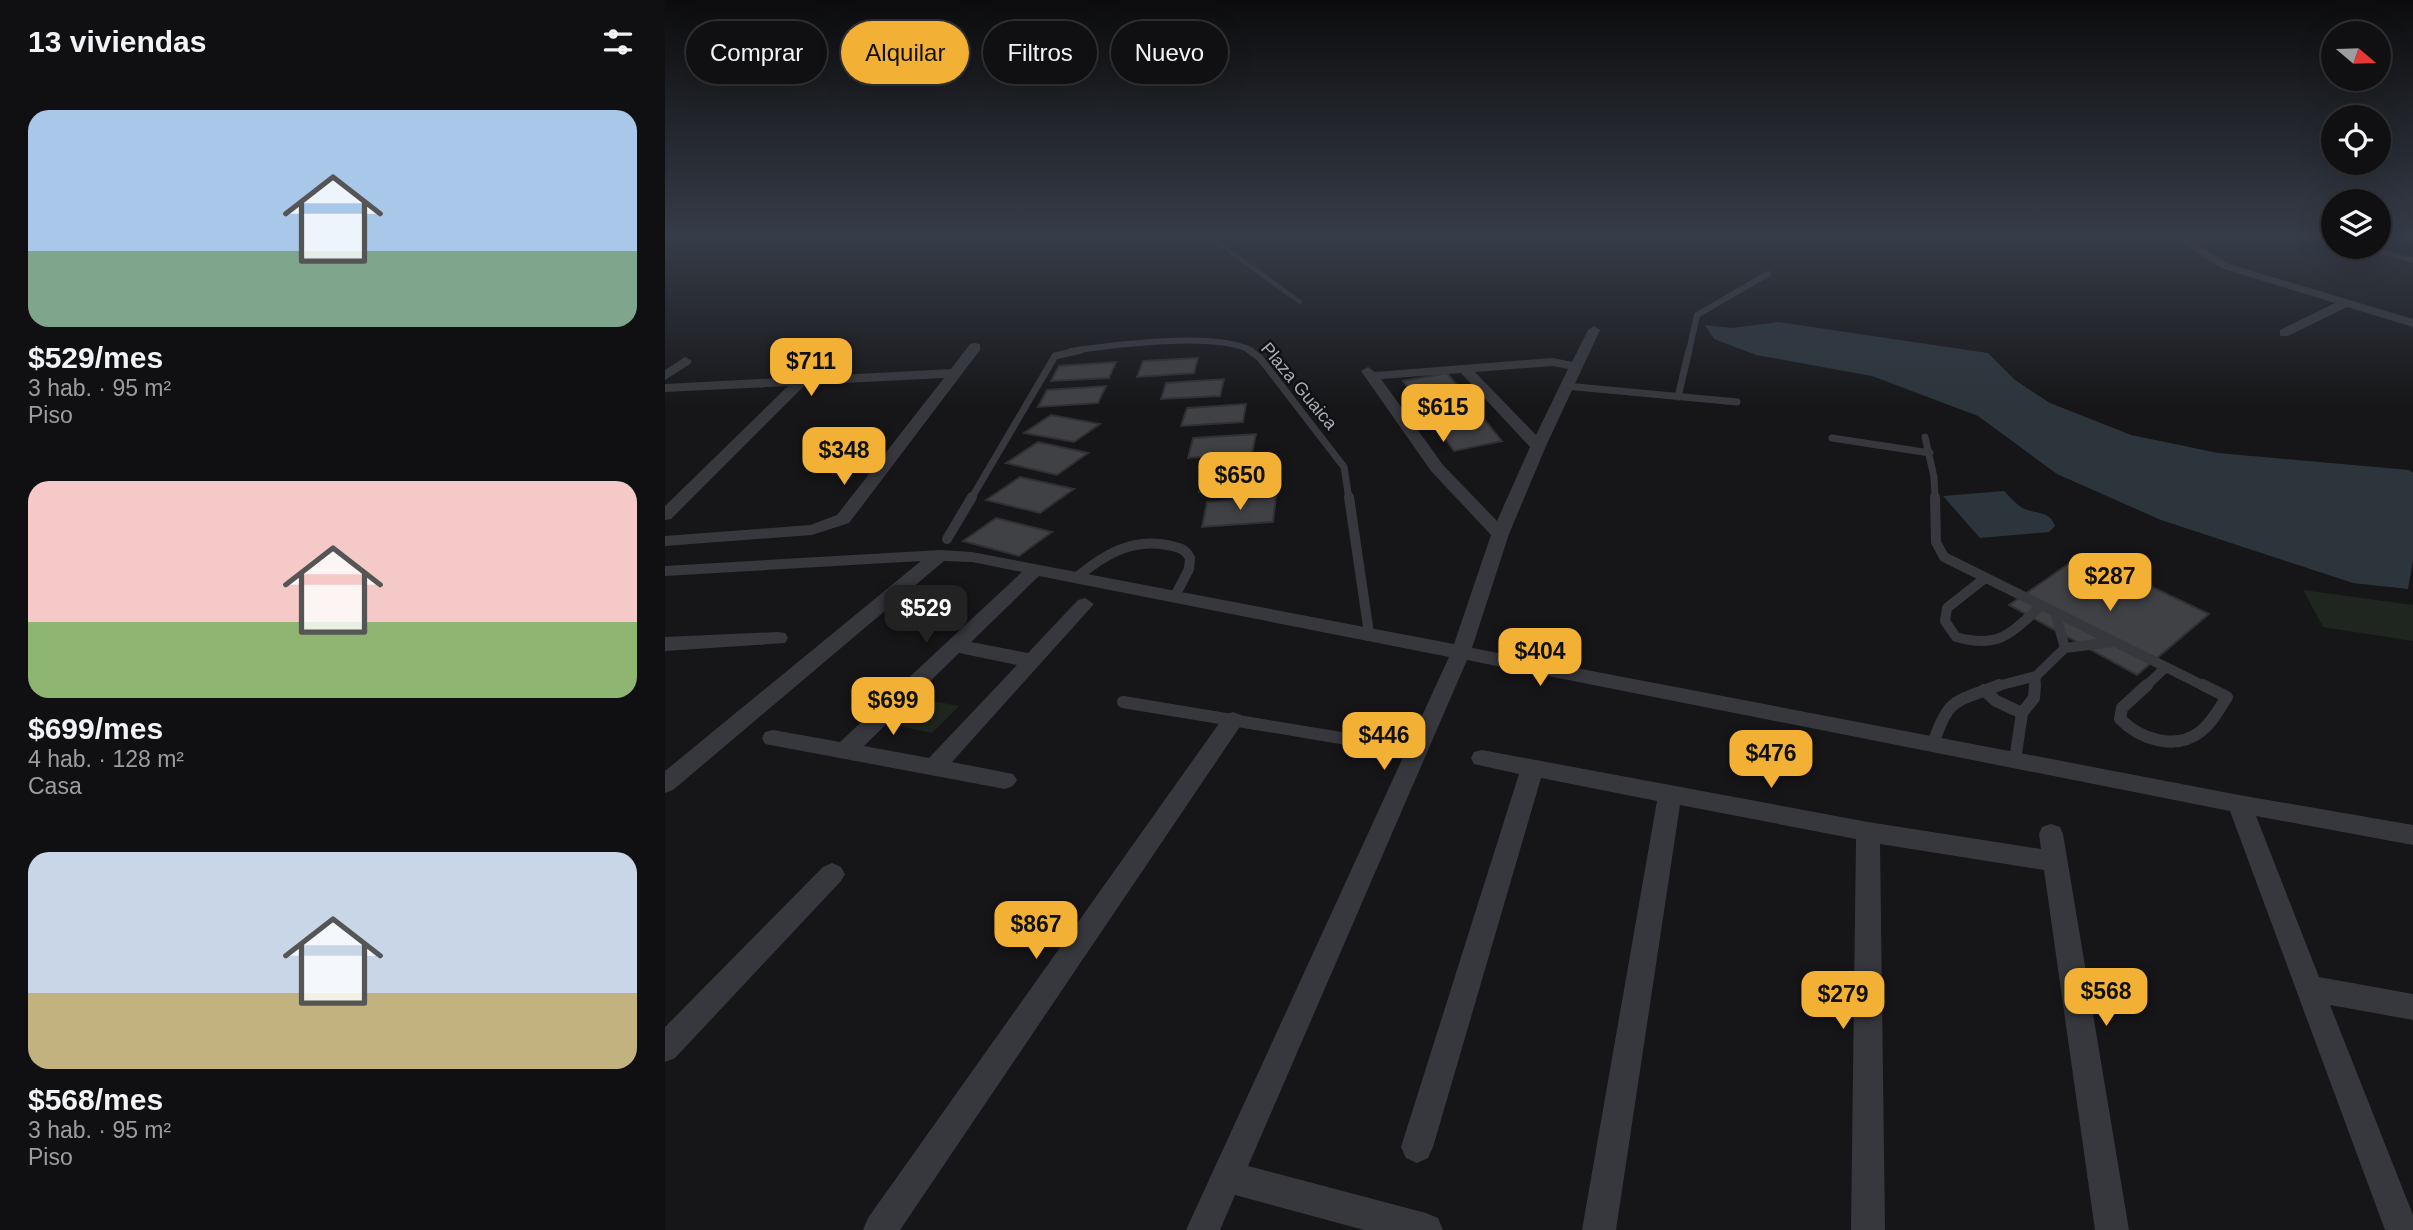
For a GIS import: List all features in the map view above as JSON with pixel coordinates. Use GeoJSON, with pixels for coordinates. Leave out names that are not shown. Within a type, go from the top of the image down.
{"type":"FeatureCollection","features":[{"type":"Feature","properties":{"kind":"street"},"geometry":{"type":"LineString","coordinates":[[2311,292],[2413,323]]}},
{"type":"Feature","properties":{"kind":"street"},"geometry":{"type":"LineString","coordinates":[[2284,333],[2345,303]]}},
{"type":"Feature","properties":{"kind":"street"},"geometry":{"type":"LineString","coordinates":[[1203,1230],[1229,1177],[1461,652],[1500,534],[1538,446],[1594,330]]}},
{"type":"Feature","properties":{"kind":"street"},"geometry":{"type":"LineString","coordinates":[[665,541],[812,530],[843,519],[975,347]]}},
{"type":"Feature","properties":{"kind":"street"},"geometry":{"type":"LineString","coordinates":[[665,376],[685,361]]}},
{"type":"Feature","properties":{"kind":"street"},"geometry":{"type":"LineString","coordinates":[[1500,534],[1437,468],[1370,373],[1553,362],[1571,376]]}},
{"type":"Feature","properties":{"kind":"street"},"geometry":{"type":"LineString","coordinates":[[1463,368],[1538,446]]}},
{"type":"Feature","properties":{"kind":"street"},"geometry":{"type":"LineString","coordinates":[[665,388],[954,373]]}},
{"type":"Feature","properties":{"kind":"street"},"geometry":{"type":"LineString","coordinates":[[665,515],[801,381]]}},
{"type":"Feature","properties":{"kind":"street"},"geometry":{"type":"LineString","coordinates":[[715,568],[744,535]]}},
{"type":"Feature","properties":{"kind":"street"},"geometry":{"type":"LineString","coordinates":[[665,784],[943,547]]}},
{"type":"Feature","properties":{"kind":"street"},"geometry":{"type":"LineString","coordinates":[[665,571],[943,547],[972,557],[2239,804],[2413,835]]}},
{"type":"Feature","properties":{"kind":"street"},"geometry":{"type":"LineString","coordinates":[[845,751],[1036,569]]}},
{"type":"Feature","properties":{"kind":"street"},"geometry":{"type":"LineString","coordinates":[[934,767],[1086,604]]}},
{"type":"Feature","properties":{"kind":"street"},"geometry":{"type":"LineString","coordinates":[[665,645],[778,638]]}},
{"type":"Feature","properties":{"kind":"street"},"geometry":{"type":"LineString","coordinates":[[955,646],[1033,661]]}},
{"type":"Feature","properties":{"kind":"street"},"geometry":{"type":"LineString","coordinates":[[880,1230],[1233,720]]}},
{"type":"Feature","properties":{"kind":"street"},"geometry":{"type":"LineString","coordinates":[[773,738],[1005,780]]}},
{"type":"Feature","properties":{"kind":"street"},"geometry":{"type":"LineString","coordinates":[[1482,758],[1868,832],[2052,848],[2112,1230]]}},
{"type":"Feature","properties":{"kind":"street"},"geometry":{"type":"LineString","coordinates":[[1417,1147],[1533,766]]}},
{"type":"Feature","properties":{"kind":"street"},"geometry":{"type":"LineString","coordinates":[[1599,1230],[1670,794]]}},
{"type":"Feature","properties":{"kind":"street"},"geometry":{"type":"LineString","coordinates":[[2239,804],[2402,1230]]}},
{"type":"Feature","properties":{"kind":"street"},"geometry":{"type":"LineString","coordinates":[[1868,832],[1868,1230]]}},
{"type":"Feature","properties":{"kind":"street"},"geometry":{"type":"LineString","coordinates":[[665,1048],[832,874]]}},
{"type":"Feature","properties":{"kind":"street"},"geometry":{"type":"LineString","coordinates":[[2308,988],[2413,1007]]}},
{"type":"Feature","properties":{"kind":"street"},"geometry":{"type":"LineString","coordinates":[[1229,1177],[1426,1230]]}},
{"type":"Feature","properties":{"kind":"lane"},"geometry":{"type":"LineString","coordinates":[[1678,397],[1697,315],[1736,292]]}},
{"type":"Feature","properties":{"kind":"lane","name":"Plaza Guaica"},"geometry":{"type":"LineString","coordinates":[[943,547],[1055,356],[1087,348],[1213,343],[1243,346],[1260,358],[1344,467],[1369,633]]}},
{"type":"Feature","properties":{"kind":"lane"},"geometry":{"type":"LineString","coordinates":[[1571,376],[1678,397],[1737,402]]}},
{"type":"Feature","properties":{"kind":"lane"},"geometry":{"type":"LineString","coordinates":[[1925,437],[1930,453],[1939,552],[1954,563],[2113,642],[2167,667],[2227,697],[2200,732],[2173,741],[2154,739],[2137,733],[2125,726],[2119,713],[2167,667]]}},
{"type":"Feature","properties":{"kind":"lane"},"geometry":{"type":"LineString","coordinates":[[1832,438],[1930,453]]}},
{"type":"Feature","properties":{"kind":"lane"},"geometry":{"type":"LineString","coordinates":[[1077,577],[1117,549],[1143,541],[1158,542],[1184,549],[1189,556],[1191,563],[1175,596]]}},
{"type":"Feature","properties":{"kind":"lane"},"geometry":{"type":"LineString","coordinates":[[1985,578],[1947,608],[1945,621],[1956,637],[1980,643],[2002,641],[2041,606]]}},
{"type":"Feature","properties":{"kind":"lane"},"geometry":{"type":"LineString","coordinates":[[2055,612],[2065,648]]}},
{"type":"Feature","properties":{"kind":"lane"},"geometry":{"type":"LineString","coordinates":[[1933,744],[1942,717],[1951,704],[1984,690],[2036,676],[2065,648],[2113,642]]}},
{"type":"Feature","properties":{"kind":"lane"},"geometry":{"type":"LineString","coordinates":[[2015,760],[2021,713],[2034,698],[2036,676]]}},
{"type":"Feature","properties":{"kind":"lane"},"geometry":{"type":"LineString","coordinates":[[1984,690],[1996,701],[2021,713]]}},
{"type":"Feature","properties":{"kind":"lane"},"geometry":{"type":"LineString","coordinates":[[1123,702],[1347,739]]}},
{"type":"Feature","properties":{"kind":"shaded area"},"geometry":{"type":"Polygon","coordinates":[[[1778,322],[1988,353],[2015,380],[2050,403],[2131,435],[2218,453],[2409,470],[2413,473],[2413,560],[2408,589],[2353,583],[2161,520],[2057,474],[1978,416],[1872,376],[1756,355],[1714,339],[1705,325],[1732,328],[1778,322]]]}},
{"type":"Feature","properties":{"kind":"shaded area"},"geometry":{"type":"Polygon","coordinates":[[[2004,491],[2021,507],[2049,517],[2055,526],[2049,532],[1980,538],[1943,496],[2004,491]]]}},
{"type":"Feature","properties":{"kind":"shaded area"},"geometry":{"type":"Polygon","coordinates":[[[2303,590],[2413,605],[2413,641],[2323,627],[2303,590]]]}},
{"type":"Feature","properties":{"kind":"shaded area"},"geometry":{"type":"Polygon","coordinates":[[[927,700],[959,706],[932,733],[899,726],[927,700]]]}},
{"type":"Feature","properties":{"kind":"building"},"geometry":{"type":"Polygon","coordinates":[[[1198,358],[1194,373],[1137,377],[1143,361],[1198,358]]]}},
{"type":"Feature","properties":{"kind":"building"},"geometry":{"type":"Polygon","coordinates":[[[1116,362],[1109,378],[1051,381],[1059,366],[1116,362]]]}},
{"type":"Feature","properties":{"kind":"building"},"geometry":{"type":"Polygon","coordinates":[[[1447,373],[1502,441],[1454,451],[1403,381],[1447,373]]]}},
{"type":"Feature","properties":{"kind":"building"},"geometry":{"type":"Polygon","coordinates":[[[1224,379],[1220,396],[1161,399],[1166,383],[1224,379]]]}},
{"type":"Feature","properties":{"kind":"building"},"geometry":{"type":"Polygon","coordinates":[[[1106,386],[1098,403],[1038,407],[1047,390],[1106,386]]]}},
{"type":"Feature","properties":{"kind":"building"},"geometry":{"type":"Polygon","coordinates":[[[1246,404],[1243,422],[1181,426],[1187,408],[1246,404]]]}},
{"type":"Feature","properties":{"kind":"building"},"geometry":{"type":"Polygon","coordinates":[[[1051,415],[1100,424],[1074,442],[1024,433],[1051,415]]]}},
{"type":"Feature","properties":{"kind":"building"},"geometry":{"type":"Polygon","coordinates":[[[1256,434],[1252,453],[1188,458],[1193,438],[1256,434]]]}},
{"type":"Feature","properties":{"kind":"building"},"geometry":{"type":"Polygon","coordinates":[[[1038,442],[1088,453],[1057,475],[1006,463],[1038,442]]]}},
{"type":"Feature","properties":{"kind":"building"},"geometry":{"type":"Polygon","coordinates":[[[1270,465],[1267,487],[1199,492],[1205,470],[1270,465]]]}},
{"type":"Feature","properties":{"kind":"building"},"geometry":{"type":"Polygon","coordinates":[[[1020,477],[1074,489],[1040,513],[986,500],[1020,477]]]}},
{"type":"Feature","properties":{"kind":"building"},"geometry":{"type":"Polygon","coordinates":[[[1276,497],[1273,522],[1202,527],[1207,502],[1276,497]]]}},
{"type":"Feature","properties":{"kind":"building"},"geometry":{"type":"Polygon","coordinates":[[[996,518],[1052,532],[1019,556],[963,541],[996,518]]]}},
{"type":"Feature","properties":{"kind":"building"},"geometry":{"type":"Polygon","coordinates":[[[2083,554],[2209,614],[2137,675],[2009,605],[2083,554]]]}},
{"type":"Feature","properties":{"kind":"waterway"},"geometry":{"type":"LineString","coordinates":[[1287,292],[1300,302]]}}]}
